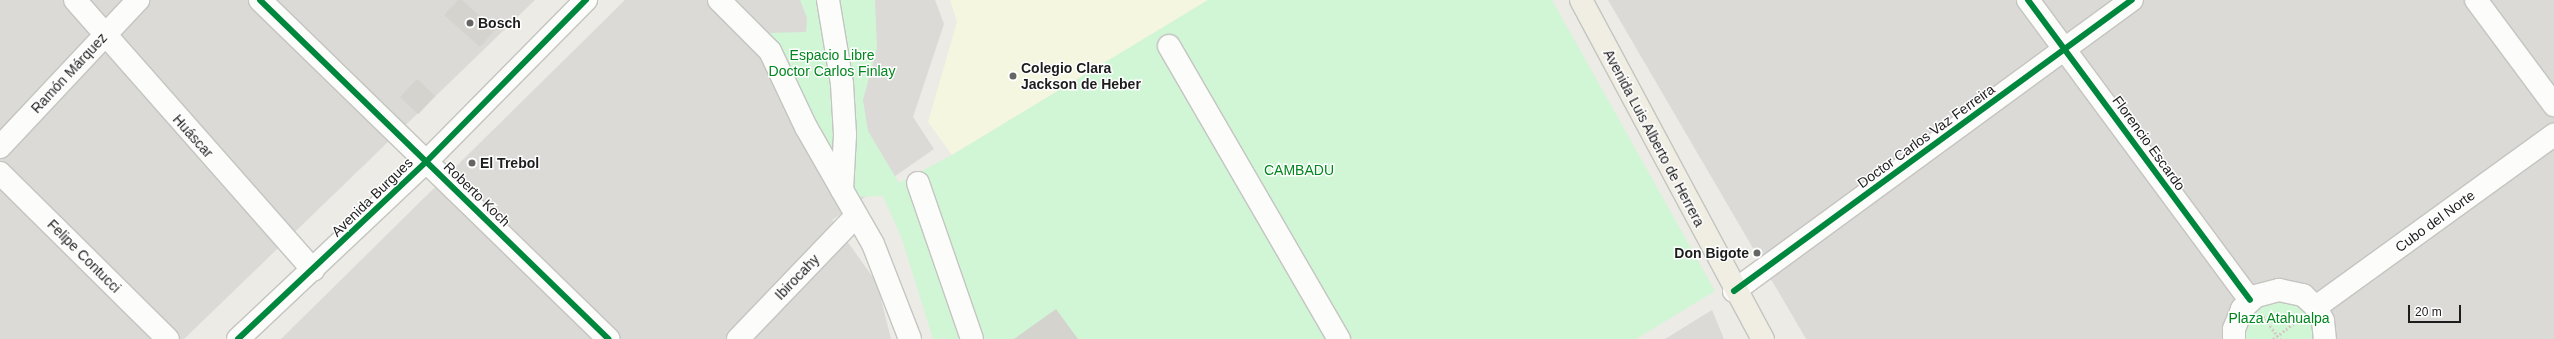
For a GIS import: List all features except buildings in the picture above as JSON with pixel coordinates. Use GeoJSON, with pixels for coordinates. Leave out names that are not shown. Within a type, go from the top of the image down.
{"type":"FeatureCollection","features":[{"type":"Feature","properties":{"kind":"main road","name":"Avenida Luis Alberto de Herrera"},"geometry":{"type":"LineString","coordinates":[[1581,0],[1734,291],[1763,339]]}},
{"type":"Feature","properties":{"kind":"street","name":"Huáscar"},"geometry":{"type":"LineString","coordinates":[[75,0],[313,270]]}},
{"type":"Feature","properties":{"kind":"street","name":"Ramón Márquez"},"geometry":{"type":"LineString","coordinates":[[0,147],[138,0]]}},
{"type":"Feature","properties":{"kind":"street","name":"Roberto Koch"},"geometry":{"type":"LineString","coordinates":[[260,0],[608,339]]}},
{"type":"Feature","properties":{"kind":"street","name":"Avenida Burgues"},"geometry":{"type":"LineString","coordinates":[[238,339],[426,162],[586,0]]}},
{"type":"Feature","properties":{"kind":"street"},"geometry":{"type":"LineString","coordinates":[[719,0],[770,51],[806,128],[873,244],[910,339]]}},
{"type":"Feature","properties":{"kind":"street"},"geometry":{"type":"LineString","coordinates":[[828,0],[842,84],[845,135],[842,190]]}},
{"type":"Feature","properties":{"kind":"street","name":"Florencio Escardo"},"geometry":{"type":"LineString","coordinates":[[2028,0],[2250,300]]}},
{"type":"Feature","properties":{"kind":"street","name":"Doctor Carlos Vaz Ferreira"},"geometry":{"type":"LineString","coordinates":[[1734,291],[2132,0]]}},
{"type":"Feature","properties":{"kind":"street"},"geometry":{"type":"LineString","coordinates":[[2476,0],[2554,105]]}},
{"type":"Feature","properties":{"kind":"street"},"geometry":{"type":"LineString","coordinates":[[1169,46],[1339,339]]}},
{"type":"Feature","properties":{"kind":"street","name":"Cubo del Norte"},"geometry":{"type":"LineString","coordinates":[[2316,307],[2554,136]]}},
{"type":"Feature","properties":{"kind":"street","name":"Felipe Contucci"},"geometry":{"type":"LineString","coordinates":[[0,173],[168,339]]}},
{"type":"Feature","properties":{"kind":"street"},"geometry":{"type":"LineString","coordinates":[[918,183],[972,339]]}},
{"type":"Feature","properties":{"kind":"street","name":"Ibirocahy"},"geometry":{"type":"LineString","coordinates":[[738,339],[856,216]]}},
{"type":"Feature","properties":{"kind":"street"},"geometry":{"type":"LineString","coordinates":[[2234,339],[2237,318],[2250,300],[2264,292],[2288,290],[2303,295],[2316,307],[2323,321],[2325,339]]}},
{"type":"Feature","properties":{"kind":"path"},"geometry":{"type":"LineString","coordinates":[[2250,300],[2280,339]]}},
{"type":"Feature","properties":{"kind":"path"},"geometry":{"type":"LineString","coordinates":[[2273,339],[2316,307]]}},
{"type":"Feature","properties":{"kind":"shaded area"},"geometry":{"type":"Polygon","coordinates":[[[0,0],[535,0],[184,339],[0,339],[0,0]]]}},
{"type":"Feature","properties":{"kind":"shaded area"},"geometry":{"type":"Polygon","coordinates":[[[625,0],[935,0],[944,24],[913,117],[934,149],[832,220],[877,283],[891,339],[281,339],[625,0]]]}},
{"type":"Feature","properties":{"kind":"shaded area","name":"Colegio Clara Jackson de Heber"},"geometry":{"type":"Polygon","coordinates":[[[950,0],[1208,0],[952,155],[928,122],[957,22],[950,0]]]}},
{"type":"Feature","properties":{"kind":"shaded area"},"geometry":{"type":"Polygon","coordinates":[[[1608,0],[2554,0],[2554,339],[1806,339],[1608,0]]]}},
{"type":"Feature","properties":{"kind":"shaded area"},"geometry":{"type":"Polygon","coordinates":[[[1712,310],[1724,339],[1665,339],[1712,310]]]}},
{"type":"Feature","properties":{"kind":"green space","name":"CAMBADU"},"geometry":{"type":"Polygon","coordinates":[[[800,0],[875,0],[877,48],[863,100],[868,131],[899,183],[952,155],[1208,0],[1552,0],[1715,291],[1636,339],[933,339],[902,239],[883,196],[856,197],[833,164],[784,56],[768,33],[806,32],[807,18],[800,0]]]}},
{"type":"Feature","properties":{"kind":"green space","name":"Plaza Atahualpa"},"geometry":{"type":"Polygon","coordinates":[[[2264,301],[2293,301],[2305,309],[2314,321],[2317,339],[2241,339],[2243,323],[2264,301]]]}},
{"type":"Feature","properties":{"kind":"cycle path"},"geometry":{"type":"LineString","coordinates":[[260,0],[608,339]]}},
{"type":"Feature","properties":{"kind":"cycle path"},"geometry":{"type":"LineString","coordinates":[[238,339],[426,162],[586,0]]}},
{"type":"Feature","properties":{"kind":"cycle path"},"geometry":{"type":"LineString","coordinates":[[2028,0],[2250,300]]}},
{"type":"Feature","properties":{"kind":"cycle path"},"geometry":{"type":"LineString","coordinates":[[1734,291],[2132,0]]}},
{"type":"Feature","properties":{"kind":"place","name":"Bosch"},"geometry":{"type":"Point","coordinates":[470,23]}},
{"type":"Feature","properties":{"kind":"place","name":"Colegio Clara Jackson de Heber"},"geometry":{"type":"Point","coordinates":[1013,76]}},
{"type":"Feature","properties":{"kind":"place","name":"El Trebol"},"geometry":{"type":"Point","coordinates":[472,163]}},
{"type":"Feature","properties":{"kind":"place","name":"Don Bigote"},"geometry":{"type":"Point","coordinates":[1757,253]}},
{"type":"Feature","properties":{"kind":"park label","name":"Espacio Libre Doctor Carlos Finlay"},"geometry":{"type":"Point","coordinates":[832,64]}}]}
